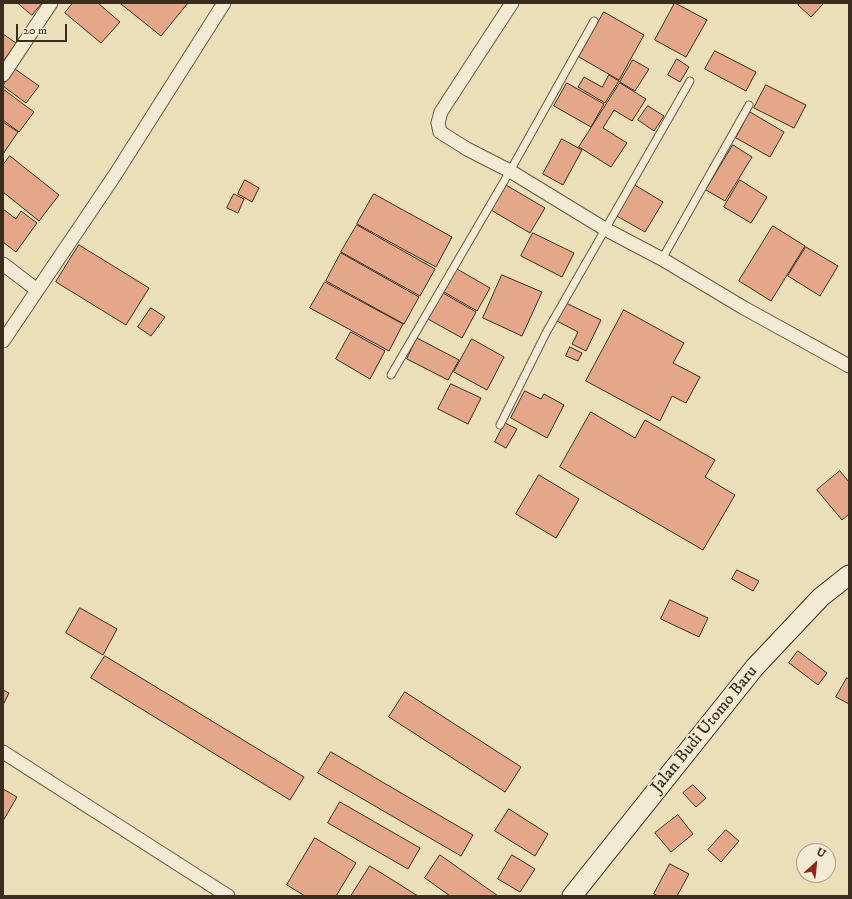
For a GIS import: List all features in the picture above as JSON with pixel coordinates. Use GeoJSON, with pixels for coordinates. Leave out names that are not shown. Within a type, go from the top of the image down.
{"type":"FeatureCollection","features":[{"type":"Feature","properties":{"kind":"street"},"geometry":{"type":"LineString","coordinates":[[3,75],[51,3]]}},
{"type":"Feature","properties":{"kind":"street"},"geometry":{"type":"LineString","coordinates":[[3,341],[115,176],[224,3]]}},
{"type":"Feature","properties":{"kind":"street"},"geometry":{"type":"LineString","coordinates":[[512,3],[441,112],[438,123],[440,132],[467,149],[510,171],[605,229],[662,259],[744,308],[849,366]]}},
{"type":"Feature","properties":{"kind":"street"},"geometry":{"type":"LineString","coordinates":[[3,264],[37,290]]}},
{"type":"Feature","properties":{"kind":"street","name":"Jalan Budi Utomo Baru"},"geometry":{"type":"LineString","coordinates":[[572,896],[755,667],[821,597],[849,575]]}},
{"type":"Feature","properties":{"kind":"street"},"geometry":{"type":"LineString","coordinates":[[3,752],[228,896]]}},
{"type":"Feature","properties":{"kind":"lane"},"geometry":{"type":"LineString","coordinates":[[391,376],[510,171],[594,21]]}},
{"type":"Feature","properties":{"kind":"lane"},"geometry":{"type":"LineString","coordinates":[[500,425],[547,331],[690,81]]}},
{"type":"Feature","properties":{"kind":"lane"},"geometry":{"type":"LineString","coordinates":[[662,259],[749,106]]}},
{"type":"Feature","properties":{"kind":"building"},"geometry":{"type":"Polygon","coordinates":[[[18,3],[42,3],[32,15],[18,3]]]}},
{"type":"Feature","properties":{"kind":"building"},"geometry":{"type":"Polygon","coordinates":[[[73,3],[98,3],[120,22],[101,43],[65,13],[73,3]]]}},
{"type":"Feature","properties":{"kind":"building"},"geometry":{"type":"Polygon","coordinates":[[[188,3],[161,36],[121,4],[188,3]]]}},
{"type":"Feature","properties":{"kind":"building"},"geometry":{"type":"Polygon","coordinates":[[[675,3],[707,20],[686,57],[655,40],[675,3]]]}},
{"type":"Feature","properties":{"kind":"building"},"geometry":{"type":"Polygon","coordinates":[[[801,3],[823,4],[811,17],[798,5],[801,3]]]}},
{"type":"Feature","properties":{"kind":"building"},"geometry":{"type":"Polygon","coordinates":[[[604,12],[644,35],[619,80],[579,57],[604,12]]]}},
{"type":"Feature","properties":{"kind":"building"},"geometry":{"type":"Polygon","coordinates":[[[3,34],[16,43],[4,60],[3,59],[3,34]]]}},
{"type":"Feature","properties":{"kind":"building"},"geometry":{"type":"Polygon","coordinates":[[[715,51],[756,72],[746,91],[705,69],[715,51]]]}},
{"type":"Feature","properties":{"kind":"building"},"geometry":{"type":"Polygon","coordinates":[[[677,59],[689,67],[680,82],[668,75],[677,59]]]}},
{"type":"Feature","properties":{"kind":"building"},"geometry":{"type":"Polygon","coordinates":[[[633,60],[649,69],[635,91],[620,82],[633,60]]]}},
{"type":"Feature","properties":{"kind":"building"},"geometry":{"type":"Polygon","coordinates":[[[15,69],[39,86],[26,103],[3,86],[15,69]]]}},
{"type":"Feature","properties":{"kind":"building"},"geometry":{"type":"Polygon","coordinates":[[[609,75],[619,81],[605,103],[578,87],[584,77],[602,87],[609,75]]]}},
{"type":"Feature","properties":{"kind":"building"},"geometry":{"type":"Polygon","coordinates":[[[567,83],[604,104],[591,127],[554,106],[567,83]]]}},
{"type":"Feature","properties":{"kind":"building"},"geometry":{"type":"Polygon","coordinates":[[[620,83],[646,99],[632,121],[614,110],[603,128],[627,143],[611,167],[579,147],[620,83]]]}},
{"type":"Feature","properties":{"kind":"building"},"geometry":{"type":"Polygon","coordinates":[[[766,85],[806,105],[794,128],[754,108],[766,85]]]}},
{"type":"Feature","properties":{"kind":"building"},"geometry":{"type":"Polygon","coordinates":[[[3,89],[34,112],[19,132],[3,120],[3,89]]]}},
{"type":"Feature","properties":{"kind":"building"},"geometry":{"type":"Polygon","coordinates":[[[648,106],[664,116],[654,131],[638,120],[648,106]]]}},
{"type":"Feature","properties":{"kind":"building"},"geometry":{"type":"Polygon","coordinates":[[[750,112],[784,132],[770,157],[736,138],[750,112]]]}},
{"type":"Feature","properties":{"kind":"building"},"geometry":{"type":"Polygon","coordinates":[[[3,122],[18,132],[3,154],[3,122]]]}},
{"type":"Feature","properties":{"kind":"building"},"geometry":{"type":"Polygon","coordinates":[[[562,139],[582,150],[563,185],[543,174],[562,139]]]}},
{"type":"Feature","properties":{"kind":"building"},"geometry":{"type":"Polygon","coordinates":[[[733,145],[752,157],[725,201],[706,190],[733,145]]]}},
{"type":"Feature","properties":{"kind":"building"},"geometry":{"type":"Polygon","coordinates":[[[10,156],[59,195],[39,221],[3,192],[3,165],[10,156]]]}},
{"type":"Feature","properties":{"kind":"building"},"geometry":{"type":"Polygon","coordinates":[[[245,180],[259,188],[252,202],[238,194],[245,180]]]}},
{"type":"Feature","properties":{"kind":"building"},"geometry":{"type":"Polygon","coordinates":[[[740,180],[767,197],[751,223],[724,207],[740,180]]]}},
{"type":"Feature","properties":{"kind":"building"},"geometry":{"type":"Polygon","coordinates":[[[633,184],[663,202],[645,232],[615,215],[633,184]]]}},
{"type":"Feature","properties":{"kind":"building"},"geometry":{"type":"Polygon","coordinates":[[[506,185],[545,208],[530,233],[491,210],[506,185]]]}},
{"type":"Feature","properties":{"kind":"building"},"geometry":{"type":"Polygon","coordinates":[[[234,194],[244,199],[238,213],[227,208],[234,194]]]}},
{"type":"Feature","properties":{"kind":"building"},"geometry":{"type":"Polygon","coordinates":[[[374,194],[452,237],[436,267],[357,224],[374,194]]]}},
{"type":"Feature","properties":{"kind":"building"},"geometry":{"type":"Polygon","coordinates":[[[3,209],[16,219],[21,211],[37,223],[16,252],[3,242],[3,209]]]}},
{"type":"Feature","properties":{"kind":"building"},"geometry":{"type":"Polygon","coordinates":[[[357,225],[435,269],[420,296],[341,252],[357,225]]]}},
{"type":"Feature","properties":{"kind":"building"},"geometry":{"type":"Polygon","coordinates":[[[773,226],[805,246],[771,301],[739,281],[773,226]]]}},
{"type":"Feature","properties":{"kind":"building"},"geometry":{"type":"Polygon","coordinates":[[[533,233],[574,253],[562,277],[521,256],[533,233]]]}},
{"type":"Feature","properties":{"kind":"building"},"geometry":{"type":"Polygon","coordinates":[[[79,245],[149,288],[126,325],[56,282],[79,245]]]}},
{"type":"Feature","properties":{"kind":"building"},"geometry":{"type":"Polygon","coordinates":[[[806,247],[838,266],[820,296],[788,276],[806,247]]]}},
{"type":"Feature","properties":{"kind":"building"},"geometry":{"type":"Polygon","coordinates":[[[341,253],[419,297],[404,324],[326,281],[341,253]]]}},
{"type":"Feature","properties":{"kind":"building"},"geometry":{"type":"Polygon","coordinates":[[[457,269],[490,288],[477,311],[444,292],[457,269]]]}},
{"type":"Feature","properties":{"kind":"building"},"geometry":{"type":"Polygon","coordinates":[[[502,275],[542,292],[522,336],[483,318],[502,275]]]}},
{"type":"Feature","properties":{"kind":"building"},"geometry":{"type":"Polygon","coordinates":[[[325,282],[403,324],[389,351],[310,308],[325,282]]]}},
{"type":"Feature","properties":{"kind":"building"},"geometry":{"type":"Polygon","coordinates":[[[443,293],[476,312],[462,338],[428,319],[443,293]]]}},
{"type":"Feature","properties":{"kind":"building"},"geometry":{"type":"Polygon","coordinates":[[[566,303],[601,320],[586,351],[572,344],[578,332],[557,321],[566,303]]]}},
{"type":"Feature","properties":{"kind":"building"},"geometry":{"type":"Polygon","coordinates":[[[151,308],[165,317],[151,336],[138,327],[151,308]]]}},
{"type":"Feature","properties":{"kind":"building"},"geometry":{"type":"Polygon","coordinates":[[[624,310],[684,343],[673,363],[700,377],[686,403],[672,396],[660,421],[586,381],[624,310]]]}},
{"type":"Feature","properties":{"kind":"building"},"geometry":{"type":"Polygon","coordinates":[[[351,332],[385,351],[370,379],[336,359],[351,332]]]}},
{"type":"Feature","properties":{"kind":"building"},"geometry":{"type":"Polygon","coordinates":[[[417,338],[459,360],[448,380],[407,359],[417,338]]]}},
{"type":"Feature","properties":{"kind":"building"},"geometry":{"type":"Polygon","coordinates":[[[472,339],[504,357],[487,390],[454,372],[472,339]]]}},
{"type":"Feature","properties":{"kind":"building"},"geometry":{"type":"Polygon","coordinates":[[[570,347],[582,353],[578,361],[566,356],[570,347]]]}},
{"type":"Feature","properties":{"kind":"building"},"geometry":{"type":"Polygon","coordinates":[[[451,384],[481,398],[468,424],[438,409],[451,384]]]}},
{"type":"Feature","properties":{"kind":"building"},"geometry":{"type":"Polygon","coordinates":[[[525,391],[541,399],[544,394],[564,405],[547,438],[511,418],[525,391]]]}},
{"type":"Feature","properties":{"kind":"building"},"geometry":{"type":"Polygon","coordinates":[[[591,412],[635,438],[645,420],[715,460],[705,477],[735,495],[703,550],[560,467],[591,412]]]}},
{"type":"Feature","properties":{"kind":"building"},"geometry":{"type":"Polygon","coordinates":[[[505,423],[517,429],[506,448],[495,442],[505,423]]]}},
{"type":"Feature","properties":{"kind":"building"},"geometry":{"type":"Polygon","coordinates":[[[840,471],[849,482],[849,514],[842,520],[817,490],[840,471]]]}},
{"type":"Feature","properties":{"kind":"building"},"geometry":{"type":"Polygon","coordinates":[[[539,475],[579,499],[556,538],[516,514],[539,475]]]}},
{"type":"Feature","properties":{"kind":"building"},"geometry":{"type":"Polygon","coordinates":[[[737,570],[759,581],[753,591],[732,579],[737,570]]]}},
{"type":"Feature","properties":{"kind":"building"},"geometry":{"type":"Polygon","coordinates":[[[670,600],[708,618],[699,637],[661,619],[670,600]]]}},
{"type":"Feature","properties":{"kind":"building"},"geometry":{"type":"Polygon","coordinates":[[[80,608],[117,629],[103,655],[66,633],[80,608]]]}},
{"type":"Feature","properties":{"kind":"building"},"geometry":{"type":"Polygon","coordinates":[[[798,651],[827,673],[818,685],[789,663],[798,651]]]}},
{"type":"Feature","properties":{"kind":"building"},"geometry":{"type":"Polygon","coordinates":[[[105,656],[304,777],[290,800],[91,678],[105,656]]]}},
{"type":"Feature","properties":{"kind":"building"},"geometry":{"type":"Polygon","coordinates":[[[847,678],[849,679],[849,704],[836,697],[847,678]]]}},
{"type":"Feature","properties":{"kind":"building"},"geometry":{"type":"Polygon","coordinates":[[[3,690],[9,693],[3,705],[3,690]]]}},
{"type":"Feature","properties":{"kind":"building"},"geometry":{"type":"Polygon","coordinates":[[[405,692],[521,767],[505,792],[389,717],[405,692]]]}},
{"type":"Feature","properties":{"kind":"building"},"geometry":{"type":"Polygon","coordinates":[[[331,752],[473,835],[461,856],[318,773],[331,752]]]}},
{"type":"Feature","properties":{"kind":"building"},"geometry":{"type":"Polygon","coordinates":[[[693,785],[706,798],[696,807],[683,793],[693,785]]]}},
{"type":"Feature","properties":{"kind":"building"},"geometry":{"type":"Polygon","coordinates":[[[3,789],[17,797],[3,821],[3,789]]]}},
{"type":"Feature","properties":{"kind":"building"},"geometry":{"type":"Polygon","coordinates":[[[340,802],[420,848],[408,869],[328,823],[340,802]]]}},
{"type":"Feature","properties":{"kind":"building"},"geometry":{"type":"Polygon","coordinates":[[[509,809],[548,834],[535,856],[495,831],[509,809]]]}},
{"type":"Feature","properties":{"kind":"building"},"geometry":{"type":"Polygon","coordinates":[[[678,815],[693,834],[671,852],[655,833],[678,815]]]}},
{"type":"Feature","properties":{"kind":"building"},"geometry":{"type":"Polygon","coordinates":[[[726,830],[739,841],[721,862],[708,850],[726,830]]]}},
{"type":"Feature","properties":{"kind":"building"},"geometry":{"type":"Polygon","coordinates":[[[315,838],[356,863],[336,896],[305,896],[287,885],[315,838]]]}},
{"type":"Feature","properties":{"kind":"building"},"geometry":{"type":"Polygon","coordinates":[[[440,855],[498,896],[450,896],[425,878],[440,855]]]}},
{"type":"Feature","properties":{"kind":"building"},"geometry":{"type":"Polygon","coordinates":[[[512,855],[535,869],[520,892],[498,879],[512,855]]]}},
{"type":"Feature","properties":{"kind":"building"},"geometry":{"type":"Polygon","coordinates":[[[670,864],[689,874],[677,896],[658,896],[654,894],[670,864]]]}},
{"type":"Feature","properties":{"kind":"building"},"geometry":{"type":"Polygon","coordinates":[[[370,866],[418,896],[351,896],[370,866]]]}}]}
